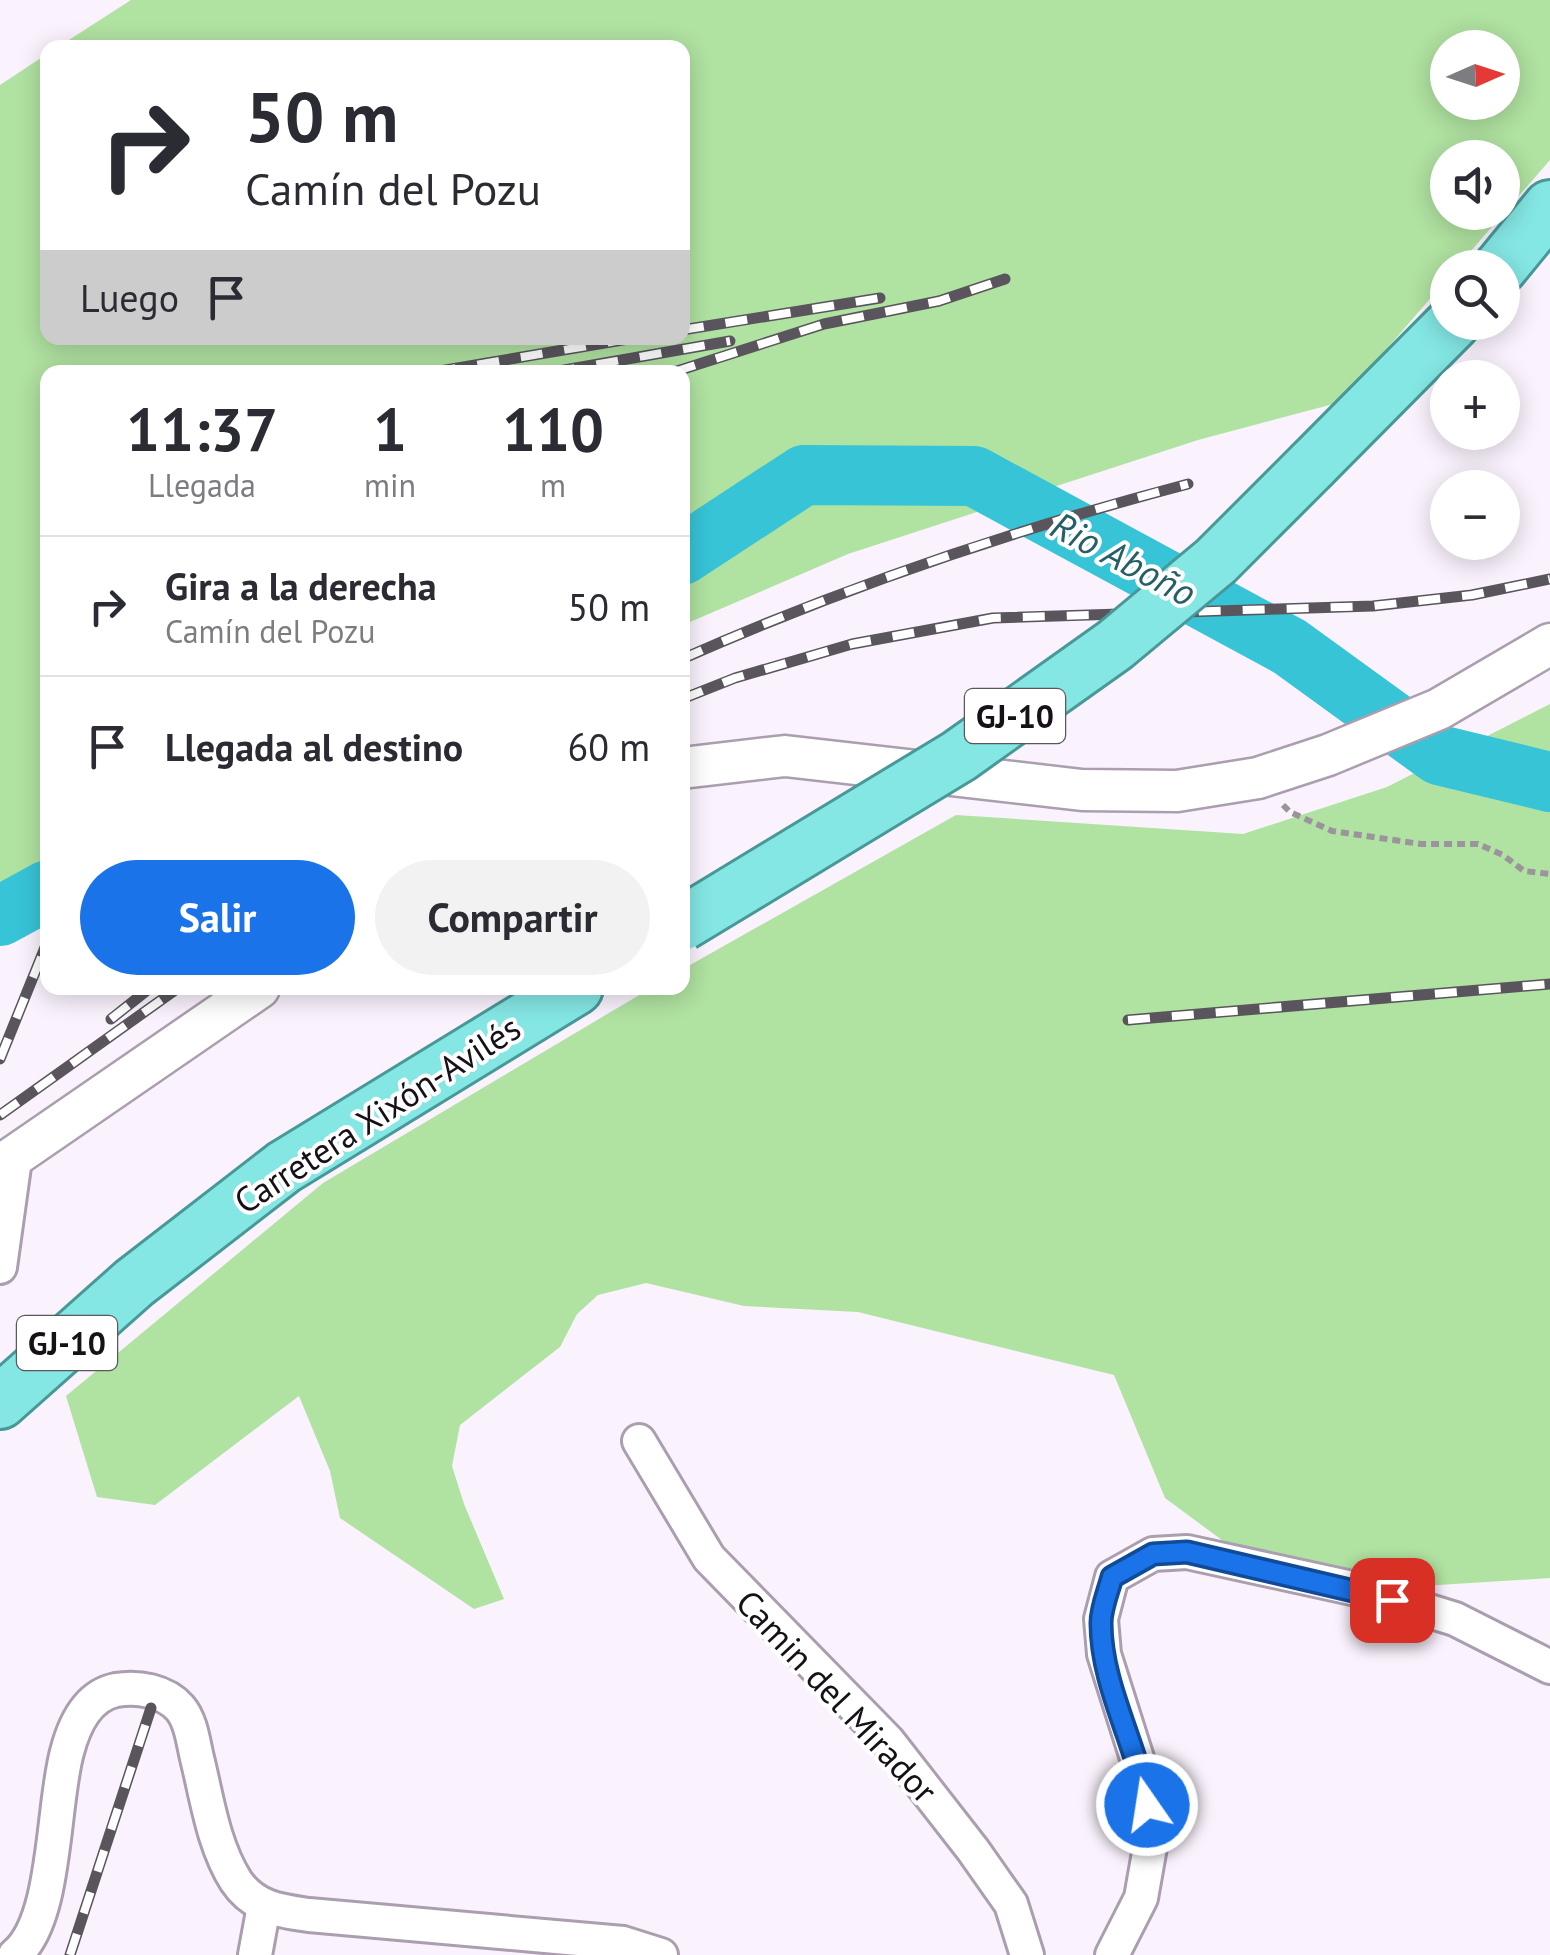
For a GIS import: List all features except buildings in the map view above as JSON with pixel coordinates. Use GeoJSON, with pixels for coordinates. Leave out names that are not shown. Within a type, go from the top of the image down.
{"type":"FeatureCollection","features":[{"type":"Feature","properties":{"kind":"highway"},"geometry":{"type":"LineString","coordinates":[[1515,250],[1550,207]]}},
{"type":"Feature","properties":{"kind":"highway","name":"GJ-10"},"geometry":{"type":"LineString","coordinates":[[690,919],[958,756],[1115,646],[1216,560],[1436,340]]}},
{"type":"Feature","properties":{"kind":"highway","name":"Carretera Xixón-Avilés"},"geometry":{"type":"LineString","coordinates":[[0,1402],[134,1283],[284,1166],[565,995]]}},
{"type":"Feature","properties":{"kind":"street"},"geometry":{"type":"LineString","coordinates":[[690,767],[785,756],[1082,790],[1177,791],[1258,778],[1328,755],[1439,709],[1550,644]]}},
{"type":"Feature","properties":{"kind":"street"},"geometry":{"type":"LineString","coordinates":[[0,1266],[8,1159],[249,995]]}},
{"type":"Feature","properties":{"kind":"street","name":"Camin del Mirador"},"geometry":{"type":"LineString","coordinates":[[639,1441],[709,1558],[888,1740],[974,1850],[1011,1904],[1027,1955]]}},
{"type":"Feature","properties":{"kind":"street"},"geometry":{"type":"LineString","coordinates":[[1112,1955],[1141,1898],[1152,1836],[1142,1774],[1104,1654],[1101,1620],[1112,1577],[1153,1554],[1187,1552],[1361,1590],[1455,1619],[1550,1667]]}},
{"type":"Feature","properties":{"kind":"street"},"geometry":{"type":"LineString","coordinates":[[15,1955],[31,1938],[43,1908],[60,1775],[80,1717],[93,1700],[109,1692],[145,1690],[178,1705],[191,1733],[218,1844],[238,1884],[264,1906],[309,1915],[622,1943],[661,1955]]}},
{"type":"Feature","properties":{"kind":"street"},"geometry":{"type":"LineString","coordinates":[[255,1955],[264,1906]]}},
{"type":"Feature","properties":{"kind":"path"},"geometry":{"type":"LineString","coordinates":[[1258,778],[1290,812],[1332,831],[1422,844],[1478,844],[1524,871],[1550,874]]}},
{"type":"Feature","properties":{"kind":"green space"},"geometry":{"type":"Polygon","coordinates":[[[131,0],[1550,0],[1550,160],[1520,195],[1520,140],[1430,140],[1430,230],[1489,230],[1472,250],[1430,250],[1430,299],[1341,402],[1198,440],[848,554],[690,622],[690,365],[40,365],[40,920],[31,927],[0,933],[0,85],[40,59],[40,345],[690,345],[690,40],[69,40],[131,0]]]}},
{"type":"Feature","properties":{"kind":"green space"},"geometry":{"type":"Polygon","coordinates":[[[1550,704],[1550,1578],[1295,1594],[1165,1498],[1114,1375],[858,1312],[744,1306],[646,1283],[598,1295],[577,1314],[560,1347],[460,1425],[452,1466],[504,1599],[474,1609],[340,1518],[330,1471],[299,1396],[155,1505],[97,1497],[66,1396],[323,1183],[639,995],[690,995],[690,965],[956,815],[1243,834],[1387,787],[1550,704]]]}},
{"type":"Feature","properties":{"kind":"waterway","name":"Rio Aboño"},"geometry":{"type":"LineString","coordinates":[[690,550],[804,475],[974,476],[1290,647],[1439,755],[1550,782]]}},
{"type":"Feature","properties":{"kind":"waterway","name":"Rio Aboño"},"geometry":{"type":"LineString","coordinates":[[0,916],[40,894]]}},
{"type":"Feature","properties":{"kind":"railway"},"geometry":{"type":"LineString","coordinates":[[690,367],[824,324],[939,301],[1005,279]]}},
{"type":"Feature","properties":{"kind":"railway"},"geometry":{"type":"LineString","coordinates":[[690,329],[880,298]]}},
{"type":"Feature","properties":{"kind":"railway"},"geometry":{"type":"LineString","coordinates":[[593,365],[730,341]]}},
{"type":"Feature","properties":{"kind":"railway"},"geometry":{"type":"LineString","coordinates":[[475,365],[593,345]]}},
{"type":"Feature","properties":{"kind":"railway"},"geometry":{"type":"LineString","coordinates":[[690,656],[932,561],[1188,484]]}},
{"type":"Feature","properties":{"kind":"railway"},"geometry":{"type":"LineString","coordinates":[[690,696],[735,678],[852,644],[993,618],[1373,606],[1472,595],[1550,579]]}},
{"type":"Feature","properties":{"kind":"railway"},"geometry":{"type":"LineString","coordinates":[[0,1059],[40,960]]}},
{"type":"Feature","properties":{"kind":"railway"},"geometry":{"type":"LineString","coordinates":[[1128,1020],[1550,984]]}},
{"type":"Feature","properties":{"kind":"railway"},"geometry":{"type":"LineString","coordinates":[[111,1019],[141,995]]}},
{"type":"Feature","properties":{"kind":"railway"},"geometry":{"type":"LineString","coordinates":[[0,1115],[168,995]]}},
{"type":"Feature","properties":{"kind":"railway"},"geometry":{"type":"LineString","coordinates":[[70,1955],[151,1708]]}},
{"type":"Feature","properties":{"kind":"route"},"geometry":{"type":"LineString","coordinates":[[1147,1805],[1142,1774],[1104,1654],[1101,1620],[1112,1577],[1153,1554],[1187,1552],[1392,1600]]}}]}
